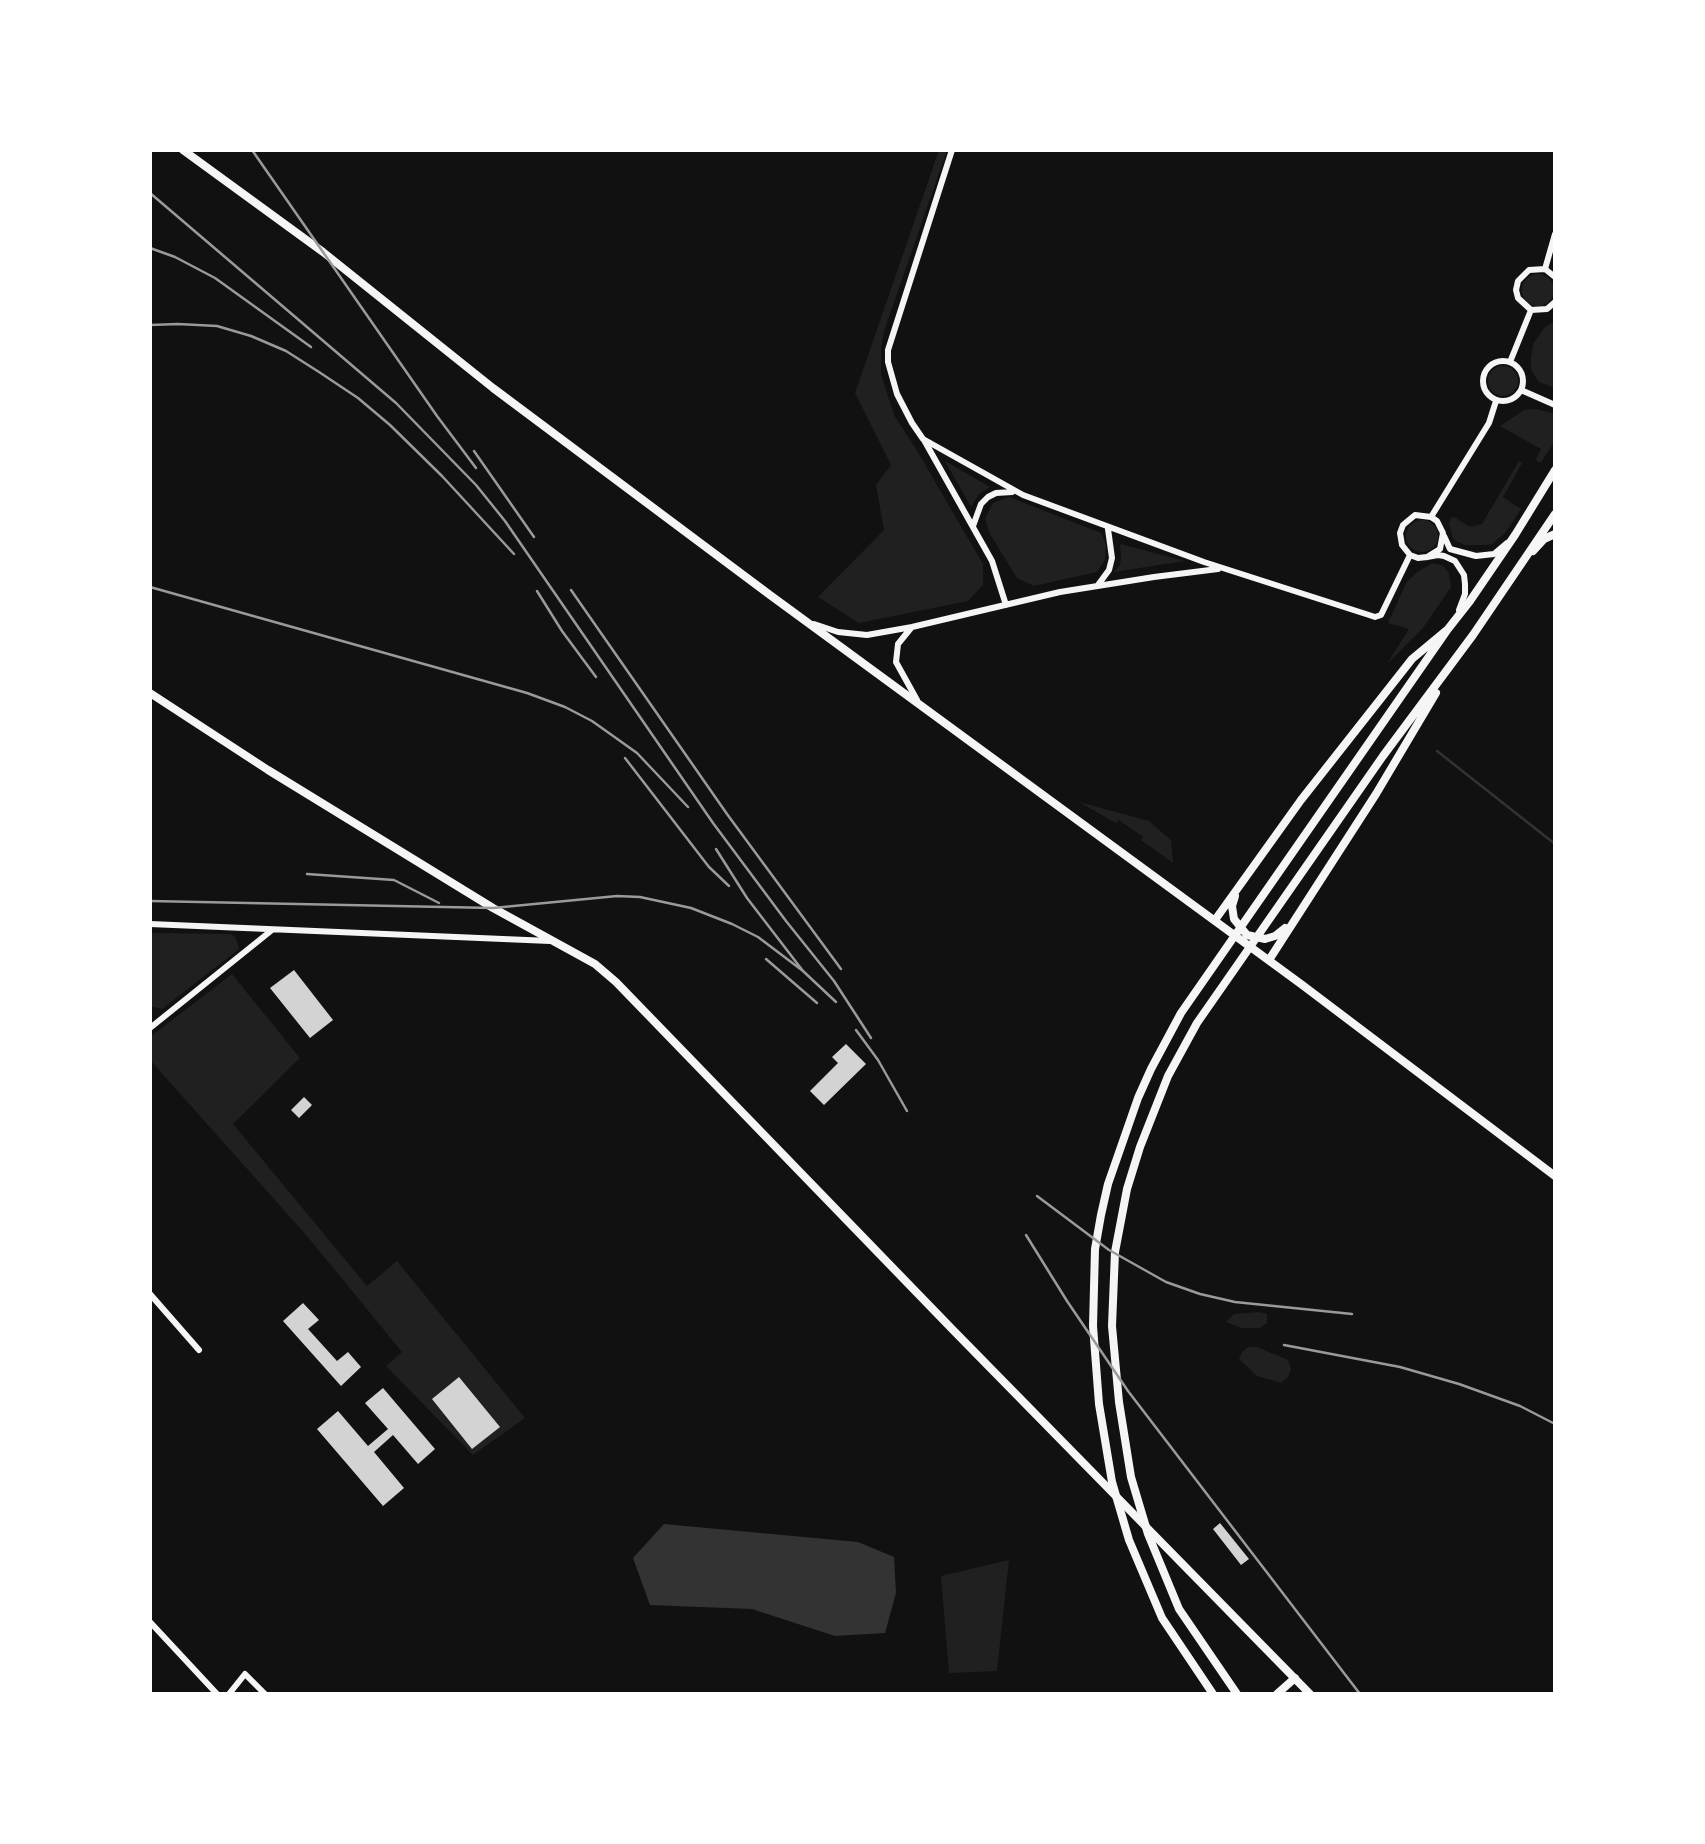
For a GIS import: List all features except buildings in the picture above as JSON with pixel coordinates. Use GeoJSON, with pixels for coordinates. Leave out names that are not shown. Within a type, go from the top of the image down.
{"type":"FeatureCollection","features":[{"type":"Feature","properties":{"kind":"main road"},"geometry":{"type":"LineString","coordinates":[[183,150],[323,252],[493,388],[1269,960],[1555,1176]]}},
{"type":"Feature","properties":{"kind":"main road"},"geometry":{"type":"LineString","coordinates":[[1213,1694],[1162,1618],[1142,1575],[1112,1482],[1092,1326],[1095,1249],[1108,1184],[1150,1068],[1198,986],[1516,535],[1555,470]]}},
{"type":"Feature","properties":{"kind":"main road"},"geometry":{"type":"LineString","coordinates":[[1269,960],[1376,794],[1431,700],[1555,514]]}},
{"type":"Feature","properties":{"kind":"main road"},"geometry":{"type":"LineString","coordinates":[[1526,558],[1544,539],[1555,534]]}},
{"type":"Feature","properties":{"kind":"main road"},"geometry":{"type":"LineString","coordinates":[[1215,920],[1314,782],[1412,659],[1451,625]]}},
{"type":"Feature","properties":{"kind":"main road"},"geometry":{"type":"LineString","coordinates":[[1237,1694],[1179,1609],[1148,1534],[1131,1477],[1112,1326],[1115,1252],[1127,1189],[1168,1076],[1214,996],[1383,756],[1474,635]]}},
{"type":"Feature","properties":{"kind":"main road"},"geometry":{"type":"LineString","coordinates":[[150,693],[268,770],[550,941],[595,964],[616,982],[1310,1694]]}},
{"type":"Feature","properties":{"kind":"main road"},"geometry":{"type":"LineString","coordinates":[[1248,874],[1232,906],[1242,931],[1259,939],[1270,938],[1298,914]]}},
{"type":"Feature","properties":{"kind":"main road"},"geometry":{"type":"LineString","coordinates":[[1276,1694],[1295,1678]]}},
{"type":"Feature","properties":{"kind":"street"},"geometry":{"type":"LineString","coordinates":[[952,150],[888,350],[888,362],[897,394],[912,423],[992,560],[1006,604]]}},
{"type":"Feature","properties":{"kind":"street"},"geometry":{"type":"LineString","coordinates":[[1546,269],[1555,234]]}},
{"type":"Feature","properties":{"kind":"street"},"geometry":{"type":"LineString","coordinates":[[1555,277],[1546,269],[1529,270],[1518,281],[1518,298],[1531,310],[1547,309],[1555,302]]}},
{"type":"Feature","properties":{"kind":"street"},"geometry":{"type":"LineString","coordinates":[[1510,362],[1531,310]]}},
{"type":"Feature","properties":{"kind":"street"},"geometry":{"type":"LineString","coordinates":[[1503,360],[1510,362],[1522,373],[1521,390],[1511,400],[1496,401],[1485,392],[1482,377],[1490,365],[1503,360]]}},
{"type":"Feature","properties":{"kind":"street"},"geometry":{"type":"LineString","coordinates":[[1521,390],[1555,405]]}},
{"type":"Feature","properties":{"kind":"street"},"geometry":{"type":"LineString","coordinates":[[1431,517],[1489,423],[1496,401]]}},
{"type":"Feature","properties":{"kind":"street"},"geometry":{"type":"LineString","coordinates":[[923,439],[1018,493],[1225,569],[1376,617],[1410,555]]}},
{"type":"Feature","properties":{"kind":"street"},"geometry":{"type":"LineString","coordinates":[[973,528],[988,497],[1002,492],[1018,493]]}},
{"type":"Feature","properties":{"kind":"street"},"geometry":{"type":"LineString","coordinates":[[1451,625],[1465,594],[1464,575],[1450,558],[1427,558],[1405,551],[1400,539],[1403,525],[1415,516],[1431,517],[1437,521],[1450,549],[1476,556],[1494,554],[1516,535]]}},
{"type":"Feature","properties":{"kind":"street"},"geometry":{"type":"LineString","coordinates":[[1098,585],[1112,558],[1108,528]]}},
{"type":"Feature","properties":{"kind":"street"},"geometry":{"type":"LineString","coordinates":[[1427,558],[1440,548],[1443,534]]}},
{"type":"Feature","properties":{"kind":"street"},"geometry":{"type":"LineString","coordinates":[[799,616],[838,632],[867,635],[1098,585],[1225,569]]}},
{"type":"Feature","properties":{"kind":"street"},"geometry":{"type":"LineString","coordinates":[[912,627],[898,644],[896,662],[920,704]]}},
{"type":"Feature","properties":{"kind":"street"},"geometry":{"type":"LineString","coordinates":[[150,924],[550,941]]}},
{"type":"Feature","properties":{"kind":"street"},"geometry":{"type":"LineString","coordinates":[[150,1028],[273,929]]}},
{"type":"Feature","properties":{"kind":"street"},"geometry":{"type":"LineString","coordinates":[[150,1294],[199,1350]]}},
{"type":"Feature","properties":{"kind":"street"},"geometry":{"type":"LineString","coordinates":[[150,1622],[217,1694]]}},
{"type":"Feature","properties":{"kind":"street"},"geometry":{"type":"LineString","coordinates":[[228,1694],[245,1674],[265,1694]]}},
{"type":"Feature","properties":{"kind":"shaded area"},"geometry":{"type":"Polygon","coordinates":[[[939,150],[947,150],[884,331],[881,374],[894,415],[983,564],[983,585],[968,601],[859,623],[818,597],[884,530],[876,485],[891,465],[855,393],[939,150]]]}},
{"type":"Feature","properties":{"kind":"shaded area"},"geometry":{"type":"Polygon","coordinates":[[[1538,274],[1550,278],[1554,290],[1550,302],[1538,306],[1526,302],[1522,290],[1526,278],[1538,274]]]}},
{"type":"Feature","properties":{"kind":"shaded area"},"geometry":{"type":"Polygon","coordinates":[[[1555,321],[1555,388],[1539,382],[1531,370],[1531,358],[1533,344],[1544,328],[1555,321]]]}},
{"type":"Feature","properties":{"kind":"shaded area"},"geometry":{"type":"Polygon","coordinates":[[[1503,366],[1517,375],[1518,381],[1509,395],[1503,396],[1489,387],[1488,381],[1497,367],[1503,366]]]}},
{"type":"Feature","properties":{"kind":"shaded area"},"geometry":{"type":"Polygon","coordinates":[[[1524,410],[1555,414],[1555,441],[1541,462],[1536,459],[1541,449],[1500,426],[1524,410]]]}},
{"type":"Feature","properties":{"kind":"shaded area"},"geometry":{"type":"Polygon","coordinates":[[[945,461],[990,487],[979,494],[971,507],[945,461]]]}},
{"type":"Feature","properties":{"kind":"shaded area"},"geometry":{"type":"Polygon","coordinates":[[[1519,461],[1522,463],[1503,497],[1521,509],[1506,532],[1485,545],[1465,545],[1453,539],[1451,518],[1470,527],[1482,524],[1519,461]]]}},
{"type":"Feature","properties":{"kind":"shaded area"},"geometry":{"type":"Polygon","coordinates":[[[1009,497],[1101,533],[1106,545],[1105,560],[1097,572],[1034,586],[1017,578],[990,534],[985,518],[993,503],[1009,497]]]}},
{"type":"Feature","properties":{"kind":"shaded area"},"geometry":{"type":"Polygon","coordinates":[[[1422,520],[1433,525],[1438,536],[1433,547],[1422,552],[1411,547],[1406,536],[1411,525],[1422,520]]]}},
{"type":"Feature","properties":{"kind":"shaded area"},"geometry":{"type":"Polygon","coordinates":[[[1120,544],[1185,561],[1114,572],[1120,565],[1120,544]]]}},
{"type":"Feature","properties":{"kind":"shaded area"},"geometry":{"type":"Polygon","coordinates":[[[1433,563],[1442,565],[1449,573],[1451,587],[1423,628],[1387,664],[1409,629],[1388,623],[1406,583],[1433,563]]]}},
{"type":"Feature","properties":{"kind":"shaded area"},"geometry":{"type":"Polygon","coordinates":[[[1079,802],[1149,821],[1171,840],[1173,863],[1119,820],[1116,823],[1079,802]]]}},
{"type":"Feature","properties":{"kind":"shaded area"},"geometry":{"type":"Polygon","coordinates":[[[150,933],[231,934],[239,949],[162,1009],[150,1006],[150,933]]]}},
{"type":"Feature","properties":{"kind":"shaded area"},"geometry":{"type":"Polygon","coordinates":[[[232,974],[300,1058],[233,1124],[367,1286],[397,1261],[525,1418],[473,1455],[386,1366],[402,1352],[307,1236],[150,1060],[150,1037],[232,974]]]}},
{"type":"Feature","properties":{"kind":"shaded area"},"geometry":{"type":"Polygon","coordinates":[[[1234,1314],[1267,1314],[1267,1323],[1260,1328],[1242,1328],[1226,1322],[1234,1314]]]}},
{"type":"Feature","properties":{"kind":"shaded area"},"geometry":{"type":"Polygon","coordinates":[[[1248,1347],[1288,1360],[1288,1377],[1281,1383],[1257,1376],[1239,1359],[1248,1347]]]}},
{"type":"Feature","properties":{"kind":"shaded area"},"geometry":{"type":"Polygon","coordinates":[[[664,1524],[858,1542],[894,1557],[896,1593],[885,1633],[835,1636],[752,1609],[650,1605],[633,1558],[664,1524]]]}},
{"type":"Feature","properties":{"kind":"shaded area"},"geometry":{"type":"Polygon","coordinates":[[[1009,1560],[997,1671],[949,1673],[941,1576],[1009,1560]]]}},
{"type":"Feature","properties":{"kind":"waterway"},"geometry":{"type":"LineString","coordinates":[[1437,751],[1555,844]]}},
{"type":"Feature","properties":{"kind":"railway"},"geometry":{"type":"LineString","coordinates":[[252,150],[476,468]]}},
{"type":"Feature","properties":{"kind":"railway"},"geometry":{"type":"LineString","coordinates":[[150,193],[396,403],[476,485],[505,521],[713,823],[834,981],[871,1038]]}},
{"type":"Feature","properties":{"kind":"railway"},"geometry":{"type":"LineString","coordinates":[[150,248],[215,278],[311,347]]}},
{"type":"Feature","properties":{"kind":"railway"},"geometry":{"type":"LineString","coordinates":[[150,325],[217,326],[286,351],[358,398],[390,425],[514,554]]}},
{"type":"Feature","properties":{"kind":"railway"},"geometry":{"type":"LineString","coordinates":[[474,451],[534,537]]}},
{"type":"Feature","properties":{"kind":"railway"},"geometry":{"type":"LineString","coordinates":[[150,587],[565,707],[637,753],[688,807]]}},
{"type":"Feature","properties":{"kind":"railway"},"geometry":{"type":"LineString","coordinates":[[571,590],[841,969]]}},
{"type":"Feature","properties":{"kind":"railway"},"geometry":{"type":"LineString","coordinates":[[537,591],[596,677]]}},
{"type":"Feature","properties":{"kind":"railway"},"geometry":{"type":"LineString","coordinates":[[625,758],[709,867],[729,886]]}},
{"type":"Feature","properties":{"kind":"railway"},"geometry":{"type":"LineString","coordinates":[[716,849],[747,898],[803,971]]}},
{"type":"Feature","properties":{"kind":"railway"},"geometry":{"type":"LineString","coordinates":[[307,874],[394,880],[439,903]]}},
{"type":"Feature","properties":{"kind":"railway"},"geometry":{"type":"LineString","coordinates":[[150,901],[493,908],[640,897],[691,908],[758,937],[836,1002]]}},
{"type":"Feature","properties":{"kind":"railway"},"geometry":{"type":"LineString","coordinates":[[766,959],[817,1003]]}},
{"type":"Feature","properties":{"kind":"railway"},"geometry":{"type":"LineString","coordinates":[[856,1030],[907,1111]]}},
{"type":"Feature","properties":{"kind":"railway"},"geometry":{"type":"LineString","coordinates":[[1037,1196],[1109,1250],[1166,1282],[1235,1302],[1352,1314]]}},
{"type":"Feature","properties":{"kind":"railway"},"geometry":{"type":"LineString","coordinates":[[1026,1235],[1128,1391],[1360,1694]]}},
{"type":"Feature","properties":{"kind":"railway"},"geometry":{"type":"LineString","coordinates":[[1284,1345],[1400,1367],[1459,1384],[1520,1406],[1555,1424]]}}]}
